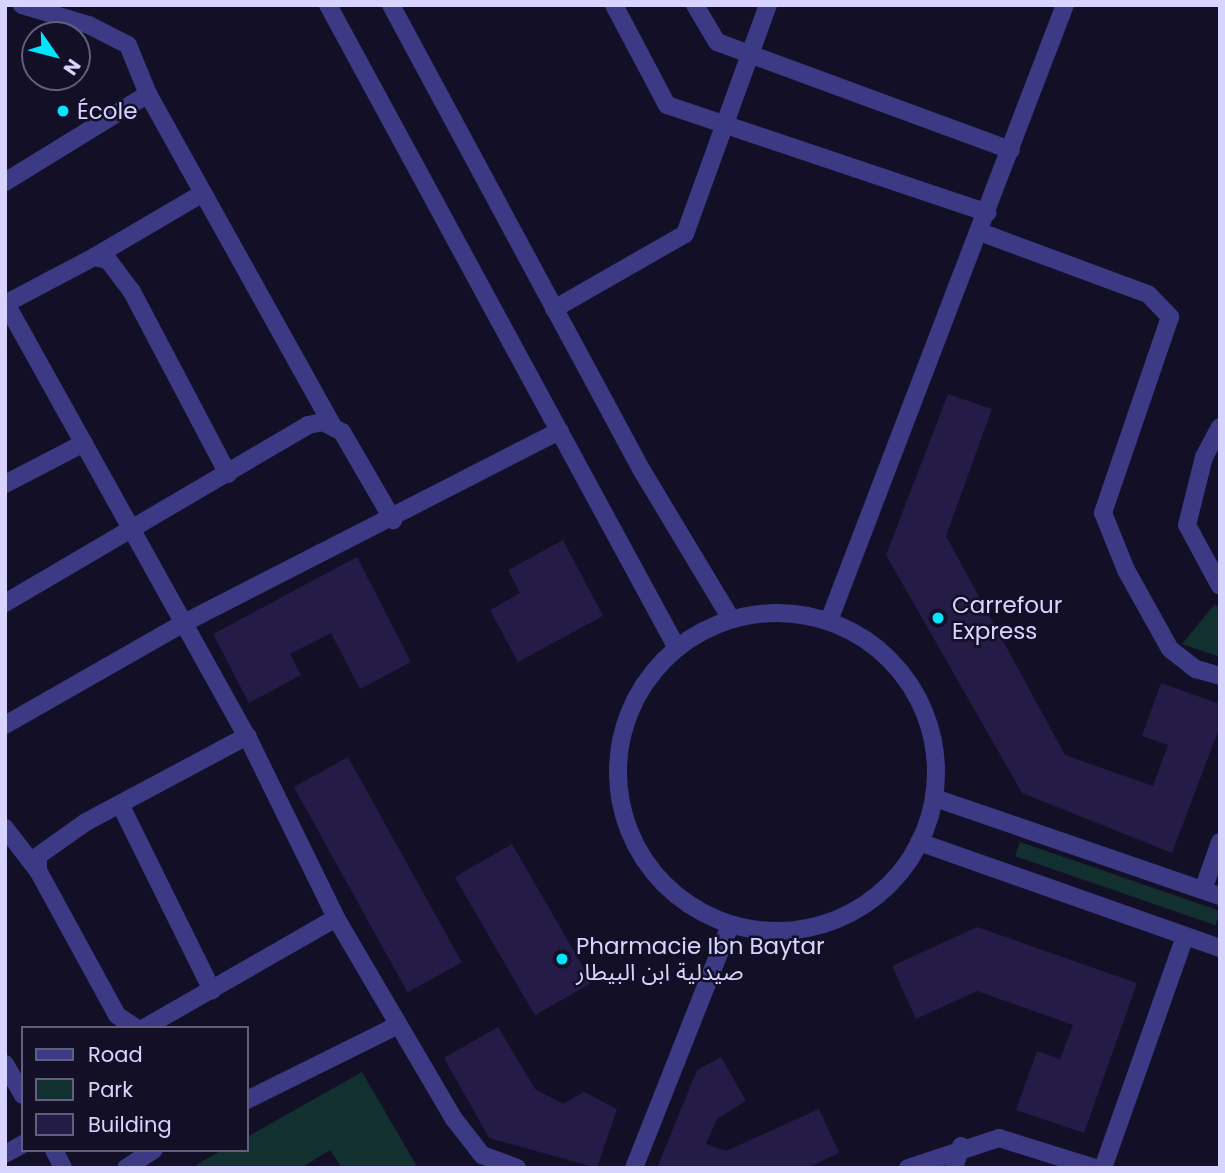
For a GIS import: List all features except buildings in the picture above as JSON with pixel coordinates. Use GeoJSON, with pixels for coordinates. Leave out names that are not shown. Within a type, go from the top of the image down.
{"type":"FeatureCollection","features":[{"type":"Feature","properties":{"kind":"street"},"geometry":{"type":"LineString","coordinates":[[22,5],[89,26],[128,45],[148,94],[332,425],[342,432],[393,520]]}},
{"type":"Feature","properties":{"kind":"street"},"geometry":{"type":"LineString","coordinates":[[328,5],[677,648]]}},
{"type":"Feature","properties":{"kind":"street"},"geometry":{"type":"LineString","coordinates":[[391,5],[554,309],[731,619]]}},
{"type":"Feature","properties":{"kind":"street"},"geometry":{"type":"LineString","coordinates":[[614,5],[667,105],[987,213]]}},
{"type":"Feature","properties":{"kind":"street"},"geometry":{"type":"LineString","coordinates":[[695,5],[717,42],[1010,150]]}},
{"type":"Feature","properties":{"kind":"street"},"geometry":{"type":"LineString","coordinates":[[554,309],[685,234],[768,5]]}},
{"type":"Feature","properties":{"kind":"street"},"geometry":{"type":"LineString","coordinates":[[830,618],[1065,5]]}},
{"type":"Feature","properties":{"kind":"street"},"geometry":{"type":"LineString","coordinates":[[5,182],[148,94]]}},
{"type":"Feature","properties":{"kind":"street"},"geometry":{"type":"LineString","coordinates":[[203,193],[6,304],[247,736],[336,918],[398,1025],[454,1119],[482,1155],[517,1168]]}},
{"type":"Feature","properties":{"kind":"street"},"geometry":{"type":"LineString","coordinates":[[980,232],[1148,294],[1170,317],[1103,513],[1121,560],[1170,649],[1196,669],[1220,677]]}},
{"type":"Feature","properties":{"kind":"street"},"geometry":{"type":"LineString","coordinates":[[93,257],[120,272],[228,474]]}},
{"type":"Feature","properties":{"kind":"street"},"geometry":{"type":"LineString","coordinates":[[5,603],[308,425],[332,425]]}},
{"type":"Feature","properties":{"kind":"street"},"geometry":{"type":"LineString","coordinates":[[1220,427],[1204,457],[1187,525],[1220,586]]}},
{"type":"Feature","properties":{"kind":"street"},"geometry":{"type":"LineString","coordinates":[[5,725],[184,623],[393,520],[560,431]]}},
{"type":"Feature","properties":{"kind":"street"},"geometry":{"type":"LineString","coordinates":[[5,484],[84,443]]}},
{"type":"Feature","properties":{"kind":"street"},"geometry":{"type":"LineString","coordinates":[[782,612],[830,618],[872,643],[905,676],[927,717],[936,763],[935,798],[919,842],[888,887],[853,912],[814,927],[782,931],[730,925],[675,894],[648,867],[625,821],[617,771],[626,721],[650,676],[677,648],[731,619],[782,612]]}},
{"type":"Feature","properties":{"kind":"street"},"geometry":{"type":"LineString","coordinates":[[38,872],[38,856],[49,845],[247,736]]}},
{"type":"Feature","properties":{"kind":"street"},"geometry":{"type":"LineString","coordinates":[[935,798],[1211,893],[1220,842]]}},
{"type":"Feature","properties":{"kind":"street"},"geometry":{"type":"LineString","coordinates":[[120,804],[212,990]]}},
{"type":"Feature","properties":{"kind":"street"},"geometry":{"type":"LineString","coordinates":[[5,828],[38,872],[117,1015],[134,1026]]}},
{"type":"Feature","properties":{"kind":"street"},"geometry":{"type":"LineString","coordinates":[[919,842],[1220,948]]}},
{"type":"Feature","properties":{"kind":"street"},"geometry":{"type":"LineString","coordinates":[[137,1026],[212,990],[336,918]]}},
{"type":"Feature","properties":{"kind":"street"},"geometry":{"type":"LineString","coordinates":[[634,1168],[730,925]]}},
{"type":"Feature","properties":{"kind":"street"},"geometry":{"type":"LineString","coordinates":[[1103,1168],[1185,936]]}},
{"type":"Feature","properties":{"kind":"street"},"geometry":{"type":"LineString","coordinates":[[248,1100],[398,1025]]}},
{"type":"Feature","properties":{"kind":"street"},"geometry":{"type":"LineString","coordinates":[[5,1064],[21,1092]]}},
{"type":"Feature","properties":{"kind":"street"},"geometry":{"type":"LineString","coordinates":[[908,1168],[961,1146],[999,1138],[1064,1163],[1096,1168]]}},
{"type":"Feature","properties":{"kind":"street"},"geometry":{"type":"LineString","coordinates":[[5,1154],[21,1145]]}},
{"type":"Feature","properties":{"kind":"street"},"geometry":{"type":"LineString","coordinates":[[954,1168],[961,1146]]}},
{"type":"Feature","properties":{"kind":"street"},"geometry":{"type":"LineString","coordinates":[[55,1152],[63,1168]]}},
{"type":"Feature","properties":{"kind":"street"},"geometry":{"type":"LineString","coordinates":[[126,1168],[151,1152]]}},
{"type":"Feature","properties":{"kind":"green space"},"geometry":{"type":"Polygon","coordinates":[[[1214,605],[1220,607],[1220,657],[1182,644],[1214,605]]]}},
{"type":"Feature","properties":{"kind":"green space"},"geometry":{"type":"Polygon","coordinates":[[[1020,842],[1220,911],[1216,925],[1015,856],[1020,842]]]}},
{"type":"Feature","properties":{"kind":"green space"},"geometry":{"type":"Polygon","coordinates":[[[362,1072],[418,1168],[342,1168],[330,1150],[301,1168],[191,1168],[219,1152],[248,1152],[248,1136],[362,1072]]]}},
{"type":"Feature","properties":{"kind":"place","name":"École"},"geometry":{"type":"Point","coordinates":[63,111]}},
{"type":"Feature","properties":{"kind":"place","name":"Carrefour Express"},"geometry":{"type":"Point","coordinates":[938,618]}},
{"type":"Feature","properties":{"kind":"place","name":"Pharmacie Ibn Baytar صيدلية ابن البيطار"},"geometry":{"type":"Point","coordinates":[562,959]}}]}
